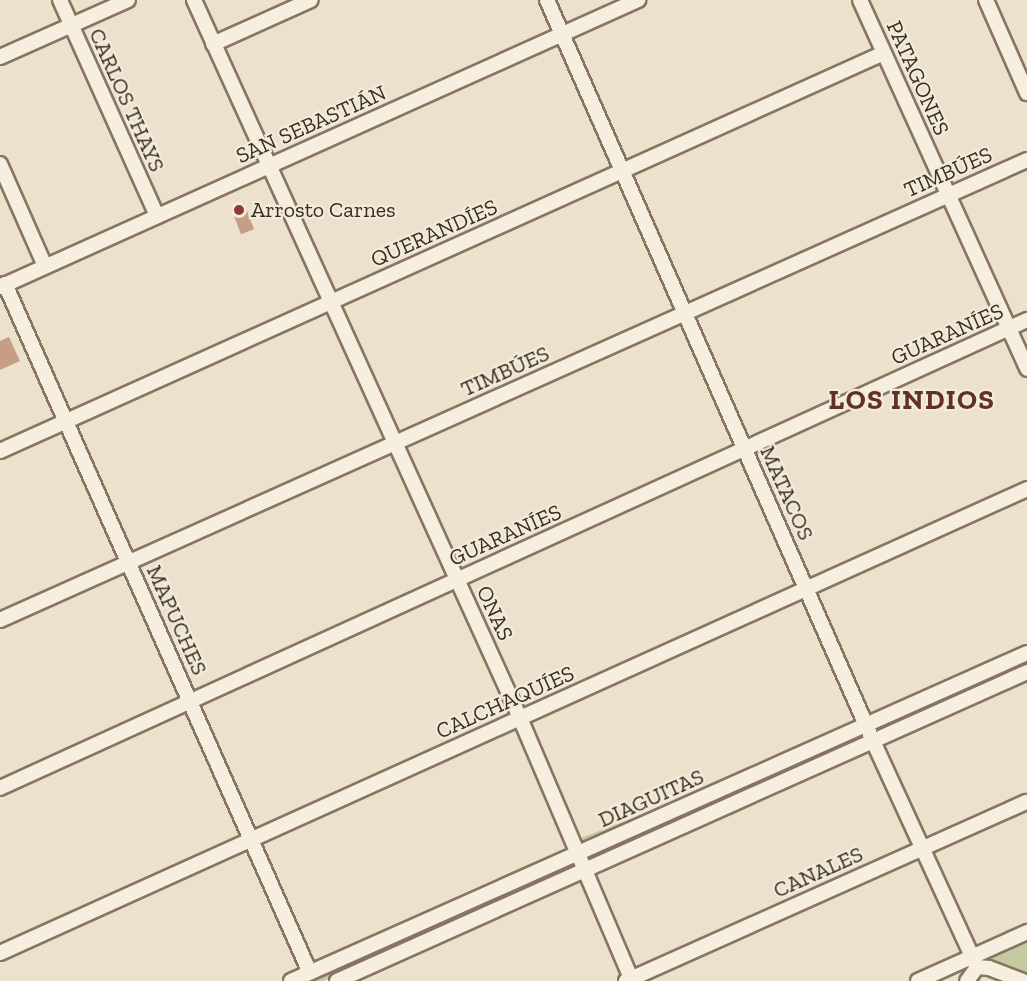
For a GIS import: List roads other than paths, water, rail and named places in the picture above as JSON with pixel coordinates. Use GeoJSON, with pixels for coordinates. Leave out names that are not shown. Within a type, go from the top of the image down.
{"type":"FeatureCollection","features":[{"type":"Feature","properties":{"kind":"street","name":"CARLOS THAYS"},"geometry":{"type":"LineString","coordinates":[[60,0],[156,216]]}},
{"type":"Feature","properties":{"kind":"street"},"geometry":{"type":"LineString","coordinates":[[0,57],[128,0]]}},
{"type":"Feature","properties":{"kind":"street","name":"ONAS"},"geometry":{"type":"LineString","coordinates":[[194,0],[520,718],[630,980]]}},
{"type":"Feature","properties":{"kind":"street"},"geometry":{"type":"LineString","coordinates":[[213,44],[311,0]]}},
{"type":"Feature","properties":{"kind":"street","name":"MATACOS"},"geometry":{"type":"LineString","coordinates":[[547,0],[873,741],[974,962]]}},
{"type":"Feature","properties":{"kind":"street","name":"SAN SEBASTIÁN"},"geometry":{"type":"LineString","coordinates":[[2,286],[638,0]]}},
{"type":"Feature","properties":{"kind":"street","name":"PATAGONES"},"geometry":{"type":"LineString","coordinates":[[860,0],[1027,369]]}},
{"type":"Feature","properties":{"kind":"street"},"geometry":{"type":"LineString","coordinates":[[986,0],[1027,93]]}},
{"type":"Feature","properties":{"kind":"street","name":"QUERANDÍES"},"geometry":{"type":"LineString","coordinates":[[0,451],[884,52]]}},
{"type":"Feature","properties":{"kind":"street","name":"TIMBÚES"},"geometry":{"type":"LineString","coordinates":[[0,620],[1027,160]]}},
{"type":"Feature","properties":{"kind":"street"},"geometry":{"type":"LineString","coordinates":[[0,164],[45,266]]}},
{"type":"Feature","properties":{"kind":"street","name":"MAPUCHES"},"geometry":{"type":"LineString","coordinates":[[2,286],[67,422],[310,973]]}},
{"type":"Feature","properties":{"kind":"street","name":"GUARANÍES"},"geometry":{"type":"LineString","coordinates":[[0,788],[1027,320]]}},
{"type":"Feature","properties":{"kind":"street","name":"CALCHAQUÍES"},"geometry":{"type":"LineString","coordinates":[[0,953],[1027,489]]}},
{"type":"Feature","properties":{"kind":"street","name":"DIAGUITAS"},"geometry":{"type":"LineString","coordinates":[[291,981],[1027,653]]}},
{"type":"Feature","properties":{"kind":"street","name":"DIAGUITAS"},"geometry":{"type":"LineString","coordinates":[[338,981],[1027,672]]}},
{"type":"Feature","properties":{"kind":"street","name":"CANALES"},"geometry":{"type":"LineString","coordinates":[[630,980],[1027,802]]}},
{"type":"Feature","properties":{"kind":"street"},"geometry":{"type":"LineString","coordinates":[[918,981],[974,962],[1027,932]]}},
{"type":"Feature","properties":{"kind":"street"},"geometry":{"type":"LineString","coordinates":[[968,981],[974,962]]}},
{"type":"Feature","properties":{"kind":"street"},"geometry":{"type":"LineString","coordinates":[[974,962],[1023,981]]}},
{"type":"Feature","properties":{"kind":"waterway"},"geometry":{"type":"LineString","coordinates":[[879,727],[1027,661]]}},
{"type":"Feature","properties":{"kind":"waterway"},"geometry":{"type":"LineString","coordinates":[[587,858],[863,735]]}},
{"type":"Feature","properties":{"kind":"waterway"},"geometry":{"type":"LineString","coordinates":[[311,981],[572,864]]}},
{"type":"Feature","properties":{"kind":"place","name":"Arrosto Carnes"},"geometry":{"type":"Point","coordinates":[239,210]}},
{"type":"Feature","properties":{"kind":"district","name":"LOS INDIOS"},"geometry":{"type":"Point","coordinates":[912,400]}}]}
